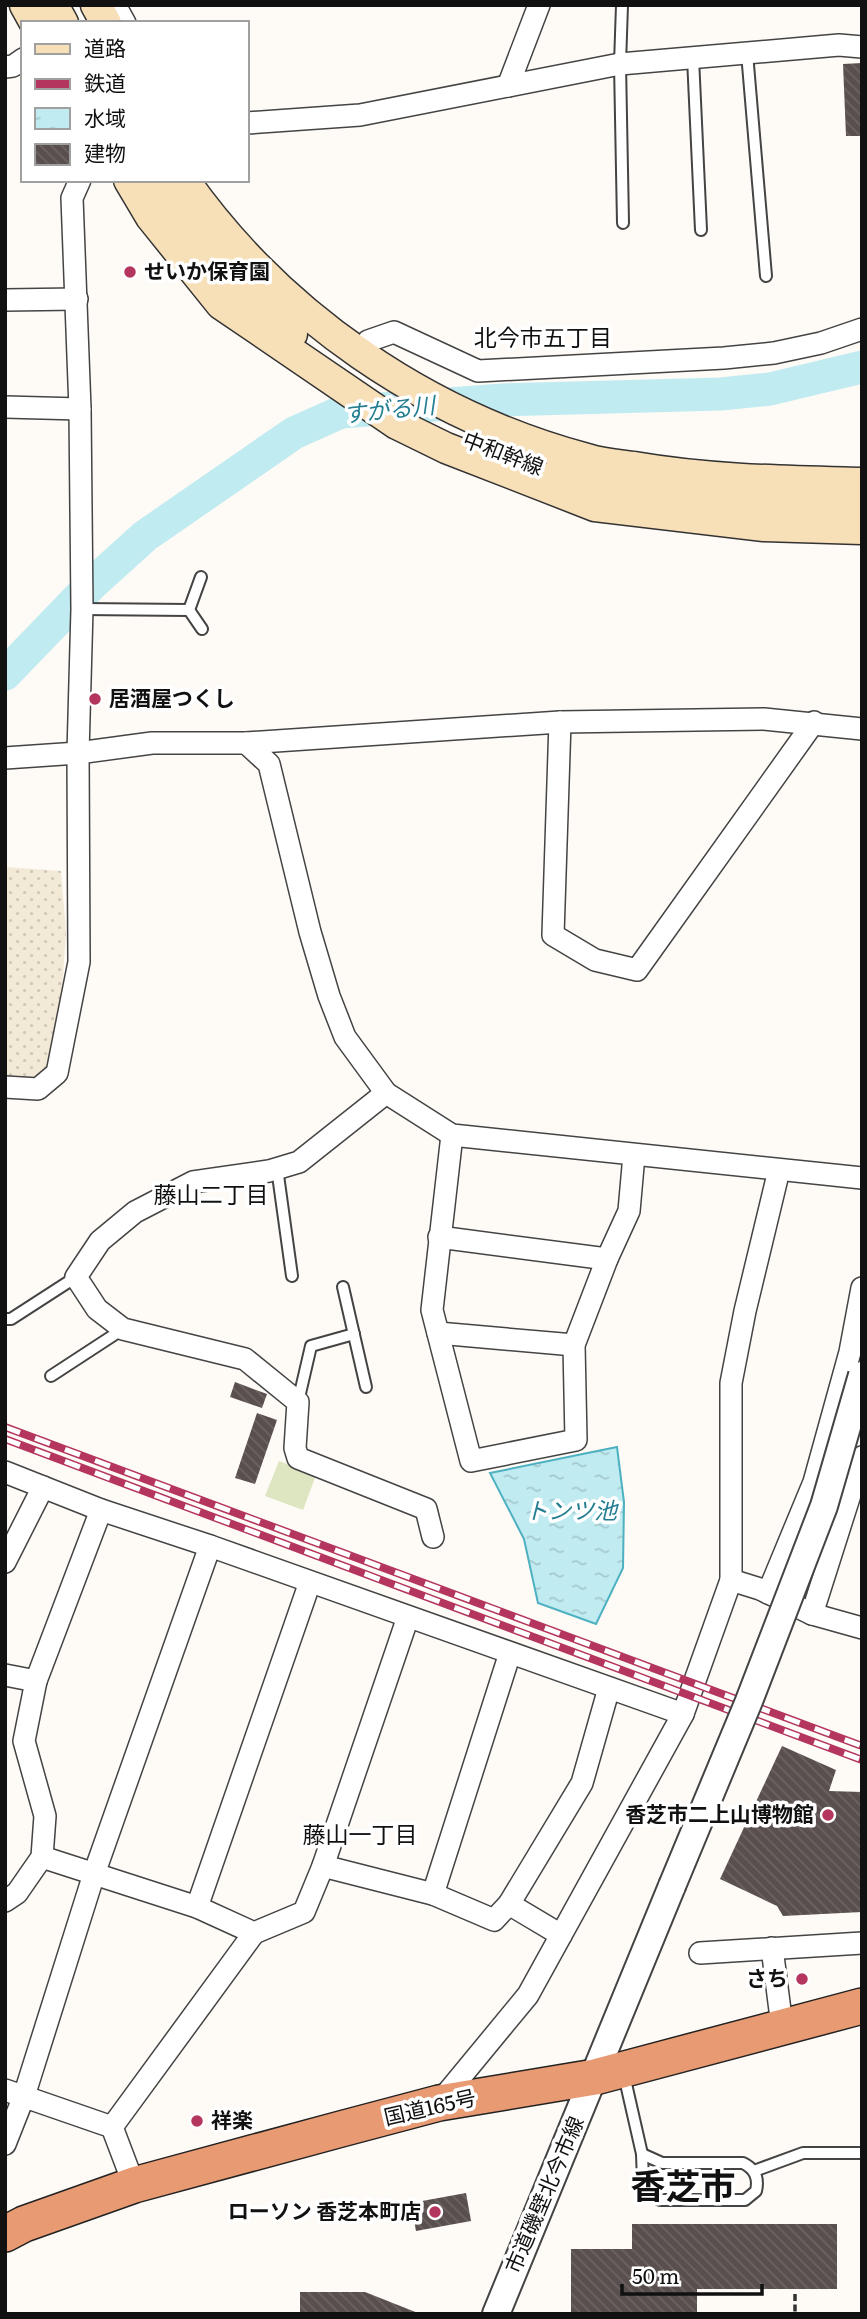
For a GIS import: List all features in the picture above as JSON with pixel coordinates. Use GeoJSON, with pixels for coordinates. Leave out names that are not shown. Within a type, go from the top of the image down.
{"type":"FeatureCollection","features":[{"type":"Feature","properties":{"kind":"highway","name":"国道165号"},"geometry":{"type":"LineString","coordinates":[[5,2234],[24,2224],[134,2185],[439,2103],[609,2073],[862,2006]]}},
{"type":"Feature","properties":{"kind":"main road"},"geometry":{"type":"LineString","coordinates":[[25,5],[34,21]]}},
{"type":"Feature","properties":{"kind":"main road"},"geometry":{"type":"LineString","coordinates":[[53,5],[61,21]]}},
{"type":"Feature","properties":{"kind":"main road"},"geometry":{"type":"LineString","coordinates":[[79,5],[88,21]]}},
{"type":"Feature","properties":{"kind":"main road"},"geometry":{"type":"LineString","coordinates":[[96,5],[105,21]]}},
{"type":"Feature","properties":{"kind":"main road"},"geometry":{"type":"LineString","coordinates":[[130,182],[151,217],[221,304],[397,424],[446,448],[595,506],[764,526],[862,529]]}},
{"type":"Feature","properties":{"kind":"main road","name":"中和幹線"},"geometry":{"type":"LineString","coordinates":[[158,182],[219,264],[276,322],[331,366],[416,418],[488,451],[577,481],[677,498],[862,506]]}},
{"type":"Feature","properties":{"kind":"main road","name":"中和幹線"},"geometry":{"type":"LineString","coordinates":[[186,182],[236,246],[293,303],[352,348],[430,398],[500,430],[588,460],[682,475],[862,483]]}},
{"type":"Feature","properties":{"kind":"main road"},"geometry":{"type":"LineString","coordinates":[[206,182],[222,206],[294,283],[369,341],[424,378],[479,409],[552,433],[662,455],[822,468],[862,467]]}},
{"type":"Feature","properties":{"kind":"street"},"geometry":{"type":"LineString","coordinates":[[115,5],[124,21]]}},
{"type":"Feature","properties":{"kind":"street"},"geometry":{"type":"LineString","coordinates":[[508,86],[539,5]]}},
{"type":"Feature","properties":{"kind":"street"},"geometry":{"type":"LineString","coordinates":[[248,124],[360,115],[620,64],[839,46],[862,47]]}},
{"type":"Feature","properties":{"kind":"street"},"geometry":{"type":"LineString","coordinates":[[5,1087],[38,1089],[57,1073],[79,962],[78,754],[82,580],[80,409],[72,198],[79,182]]}},
{"type":"Feature","properties":{"kind":"street"},"geometry":{"type":"LineString","coordinates":[[5,300],[77,299]]}},
{"type":"Feature","properties":{"kind":"street"},"geometry":{"type":"LineString","coordinates":[[369,341],[394,332],[478,371],[774,353],[821,343],[862,329]]}},
{"type":"Feature","properties":{"kind":"street"},"geometry":{"type":"LineString","coordinates":[[5,407],[80,409]]}},
{"type":"Feature","properties":{"kind":"street"},"geometry":{"type":"LineString","coordinates":[[5,758],[78,754],[152,743],[246,743],[560,722],[764,719],[862,729]]}},
{"type":"Feature","properties":{"kind":"street"},"geometry":{"type":"LineString","coordinates":[[560,722],[553,934],[595,960],[637,970],[814,722]]}},
{"type":"Feature","properties":{"kind":"street"},"geometry":{"type":"LineString","coordinates":[[246,743],[269,764],[310,932],[329,996],[345,1037],[386,1093],[452,1135],[862,1178]]}},
{"type":"Feature","properties":{"kind":"street"},"geometry":{"type":"LineString","coordinates":[[386,1093],[299,1162],[194,1182],[135,1212],[100,1241],[76,1277],[97,1309],[123,1329],[245,1359],[298,1402],[295,1448],[298,1458],[426,1509],[433,1537]]}},
{"type":"Feature","properties":{"kind":"street"},"geometry":{"type":"LineString","coordinates":[[452,1135],[432,1310],[471,1461],[576,1440],[573,1345],[629,1211],[634,1155]]}},
{"type":"Feature","properties":{"kind":"street"},"geometry":{"type":"LineString","coordinates":[[439,2103],[528,1995],[683,1714],[731,1580],[731,1383],[745,1311],[779,1170]]}},
{"type":"Feature","properties":{"kind":"street"},"geometry":{"type":"LineString","coordinates":[[439,1237],[607,1259]]}},
{"type":"Feature","properties":{"kind":"street"},"geometry":{"type":"LineString","coordinates":[[768,1593],[814,1482],[850,1352],[862,1288]]}},
{"type":"Feature","properties":{"kind":"street"},"geometry":{"type":"LineString","coordinates":[[438,1333],[573,1345]]}},
{"type":"Feature","properties":{"kind":"street","name":"市道磯壁北今市線"},"geometry":{"type":"LineString","coordinates":[[495,2314],[609,2073],[672,1886],[749,1700],[824,1506],[862,1375]]}},
{"type":"Feature","properties":{"kind":"street"},"geometry":{"type":"LineString","coordinates":[[812,1614],[862,1457]]}},
{"type":"Feature","properties":{"kind":"street"},"geometry":{"type":"LineString","coordinates":[[5,1472],[101,1510],[683,1714]]}},
{"type":"Feature","properties":{"kind":"street"},"geometry":{"type":"LineString","coordinates":[[5,1562],[43,1487]]}},
{"type":"Feature","properties":{"kind":"street"},"geometry":{"type":"LineString","coordinates":[[5,1901],[18,1892],[42,1857],[45,1816],[15,1742],[101,1510]]}},
{"type":"Feature","properties":{"kind":"street"},"geometry":{"type":"LineString","coordinates":[[5,2144],[15,2093],[210,1546]]}},
{"type":"Feature","properties":{"kind":"street"},"geometry":{"type":"LineString","coordinates":[[731,1580],[768,1593],[812,1614],[862,1628]]}},
{"type":"Feature","properties":{"kind":"street"},"geometry":{"type":"LineString","coordinates":[[197,1907],[310,1582]]}},
{"type":"Feature","properties":{"kind":"street"},"geometry":{"type":"LineString","coordinates":[[112,2127],[254,1933],[304,1912],[323,1866],[408,1617]]}},
{"type":"Feature","properties":{"kind":"street"},"geometry":{"type":"LineString","coordinates":[[433,1894],[510,1653]]}},
{"type":"Feature","properties":{"kind":"street"},"geometry":{"type":"LineString","coordinates":[[5,1675],[36,1681]]}},
{"type":"Feature","properties":{"kind":"street"},"geometry":{"type":"LineString","coordinates":[[323,1866],[433,1894],[494,1920],[509,1904],[582,1783],[609,1688]]}},
{"type":"Feature","properties":{"kind":"street"},"geometry":{"type":"LineString","coordinates":[[42,1857],[197,1907],[254,1933]]}},
{"type":"Feature","properties":{"kind":"street"},"geometry":{"type":"LineString","coordinates":[[509,1904],[561,1935]]}},
{"type":"Feature","properties":{"kind":"street"},"geometry":{"type":"LineString","coordinates":[[700,1953],[862,1943]]}},
{"type":"Feature","properties":{"kind":"street"},"geometry":{"type":"LineString","coordinates":[[772,1948],[782,2026]]}},
{"type":"Feature","properties":{"kind":"street"},"geometry":{"type":"LineString","coordinates":[[15,2093],[112,2127],[134,2185]]}},
{"type":"Feature","properties":{"kind":"lane"},"geometry":{"type":"LineString","coordinates":[[622,5],[620,64],[623,223]]}},
{"type":"Feature","properties":{"kind":"lane"},"geometry":{"type":"LineString","coordinates":[[747,53],[766,276]]}},
{"type":"Feature","properties":{"kind":"lane"},"geometry":{"type":"LineString","coordinates":[[693,58],[701,230]]}},
{"type":"Feature","properties":{"kind":"lane"},"geometry":{"type":"LineString","coordinates":[[189,610],[201,577]]}},
{"type":"Feature","properties":{"kind":"lane"},"geometry":{"type":"LineString","coordinates":[[82,609],[189,610]]}},
{"type":"Feature","properties":{"kind":"lane"},"geometry":{"type":"LineString","coordinates":[[189,610],[202,629]]}},
{"type":"Feature","properties":{"kind":"lane"},"geometry":{"type":"LineString","coordinates":[[277,1168],[292,1276]]}},
{"type":"Feature","properties":{"kind":"lane"},"geometry":{"type":"LineString","coordinates":[[5,1319],[11,1320],[76,1277]]}},
{"type":"Feature","properties":{"kind":"lane"},"geometry":{"type":"LineString","coordinates":[[343,1287],[366,1387]]}},
{"type":"Feature","properties":{"kind":"lane"},"geometry":{"type":"LineString","coordinates":[[51,1377],[123,1329]]}},
{"type":"Feature","properties":{"kind":"lane"},"geometry":{"type":"LineString","coordinates":[[298,1402],[311,1346],[354,1334]]}},
{"type":"Feature","properties":{"kind":"lane"},"geometry":{"type":"LineString","coordinates":[[609,2073],[642,2154],[643,2181],[647,2194],[660,2200],[746,2200],[758,2184],[754,2171],[743,2163],[662,2163],[642,2154]]}},
{"type":"Feature","properties":{"kind":"lane"},"geometry":{"type":"LineString","coordinates":[[754,2171],[803,2153],[862,2153]]}},
{"type":"Feature","properties":{"kind":"path"},"geometry":{"type":"LineString","coordinates":[[795,2294],[795,2314]]}},
{"type":"Feature","properties":{"kind":"shaded area"},"geometry":{"type":"Polygon","coordinates":[[[5,867],[61,871],[66,932],[62,990],[46,1071],[35,1081],[5,1079],[5,867]]]}},
{"type":"Feature","properties":{"kind":"green space"},"geometry":{"type":"Polygon","coordinates":[[[279,1461],[316,1475],[303,1510],[265,1496],[279,1461]]]}},
{"type":"Feature","properties":{"kind":"water","name":"トンツ池"},"geometry":{"type":"Polygon","coordinates":[[[617,1447],[624,1502],[623,1568],[596,1624],[538,1603],[524,1539],[490,1473],[617,1447]]]}},
{"type":"Feature","properties":{"kind":"building"},"geometry":{"type":"Polygon","coordinates":[[[862,63],[862,136],[846,136],[843,64],[862,63]]]}},
{"type":"Feature","properties":{"kind":"building"},"geometry":{"type":"Polygon","coordinates":[[[235,1382],[267,1394],[262,1408],[230,1397],[235,1382]]]}},
{"type":"Feature","properties":{"kind":"building"},"geometry":{"type":"Polygon","coordinates":[[[257,1413],[277,1420],[255,1484],[235,1478],[257,1413]]]}},
{"type":"Feature","properties":{"kind":"building"},"geometry":{"type":"Polygon","coordinates":[[[782,1746],[836,1770],[829,1791],[862,1792],[862,1912],[783,1916],[777,1906],[720,1879],[782,1746]]]}},
{"type":"Feature","properties":{"kind":"building"},"geometry":{"type":"Polygon","coordinates":[[[466,2193],[471,2221],[416,2231],[411,2203],[466,2193]]]}},
{"type":"Feature","properties":{"kind":"building"},"geometry":{"type":"Polygon","coordinates":[[[632,2224],[837,2224],[837,2289],[697,2289],[697,2314],[571,2314],[571,2249],[632,2249],[632,2224]]]}},
{"type":"Feature","properties":{"kind":"building"},"geometry":{"type":"Polygon","coordinates":[[[300,2292],[365,2292],[418,2313],[300,2314],[300,2292]]]}},
{"type":"Feature","properties":{"kind":"waterway","name":"すがる川"},"geometry":{"type":"LineString","coordinates":[[5,674],[92,584],[145,536],[294,433],[341,412],[503,400],[721,394],[770,389],[862,367]]}},
{"type":"Feature","properties":{"kind":"railway"},"geometry":{"type":"LineString","coordinates":[[5,1427],[862,1746]]}},
{"type":"Feature","properties":{"kind":"railway"},"geometry":{"type":"LineString","coordinates":[[5,1439],[862,1760]]}},
{"type":"Feature","properties":{"kind":"place","name":"せいか保育園"},"geometry":{"type":"Point","coordinates":[130,272]}},
{"type":"Feature","properties":{"kind":"place","name":"居酒屋つくし"},"geometry":{"type":"Point","coordinates":[95,699]}},
{"type":"Feature","properties":{"kind":"place","name":"香芝市二上山博物館"},"geometry":{"type":"Point","coordinates":[828,1815]}},
{"type":"Feature","properties":{"kind":"place","name":"さち"},"geometry":{"type":"Point","coordinates":[802,1979]}},
{"type":"Feature","properties":{"kind":"place","name":"祥楽"},"geometry":{"type":"Point","coordinates":[197,2121]}},
{"type":"Feature","properties":{"kind":"place","name":"ローソン 香芝本町店"},"geometry":{"type":"Point","coordinates":[435,2212]}},
{"type":"Feature","properties":{"kind":"district","name":"北今市五丁目"},"geometry":{"type":"Point","coordinates":[543,338]}},
{"type":"Feature","properties":{"kind":"district","name":"藤山二丁目"},"geometry":{"type":"Point","coordinates":[211,1195]}},
{"type":"Feature","properties":{"kind":"district","name":"藤山一丁目"},"geometry":{"type":"Point","coordinates":[360,1835]}},
{"type":"Feature","properties":{"kind":"district","name":"香芝市"},"geometry":{"type":"Point","coordinates":[683,2187]}}]}
